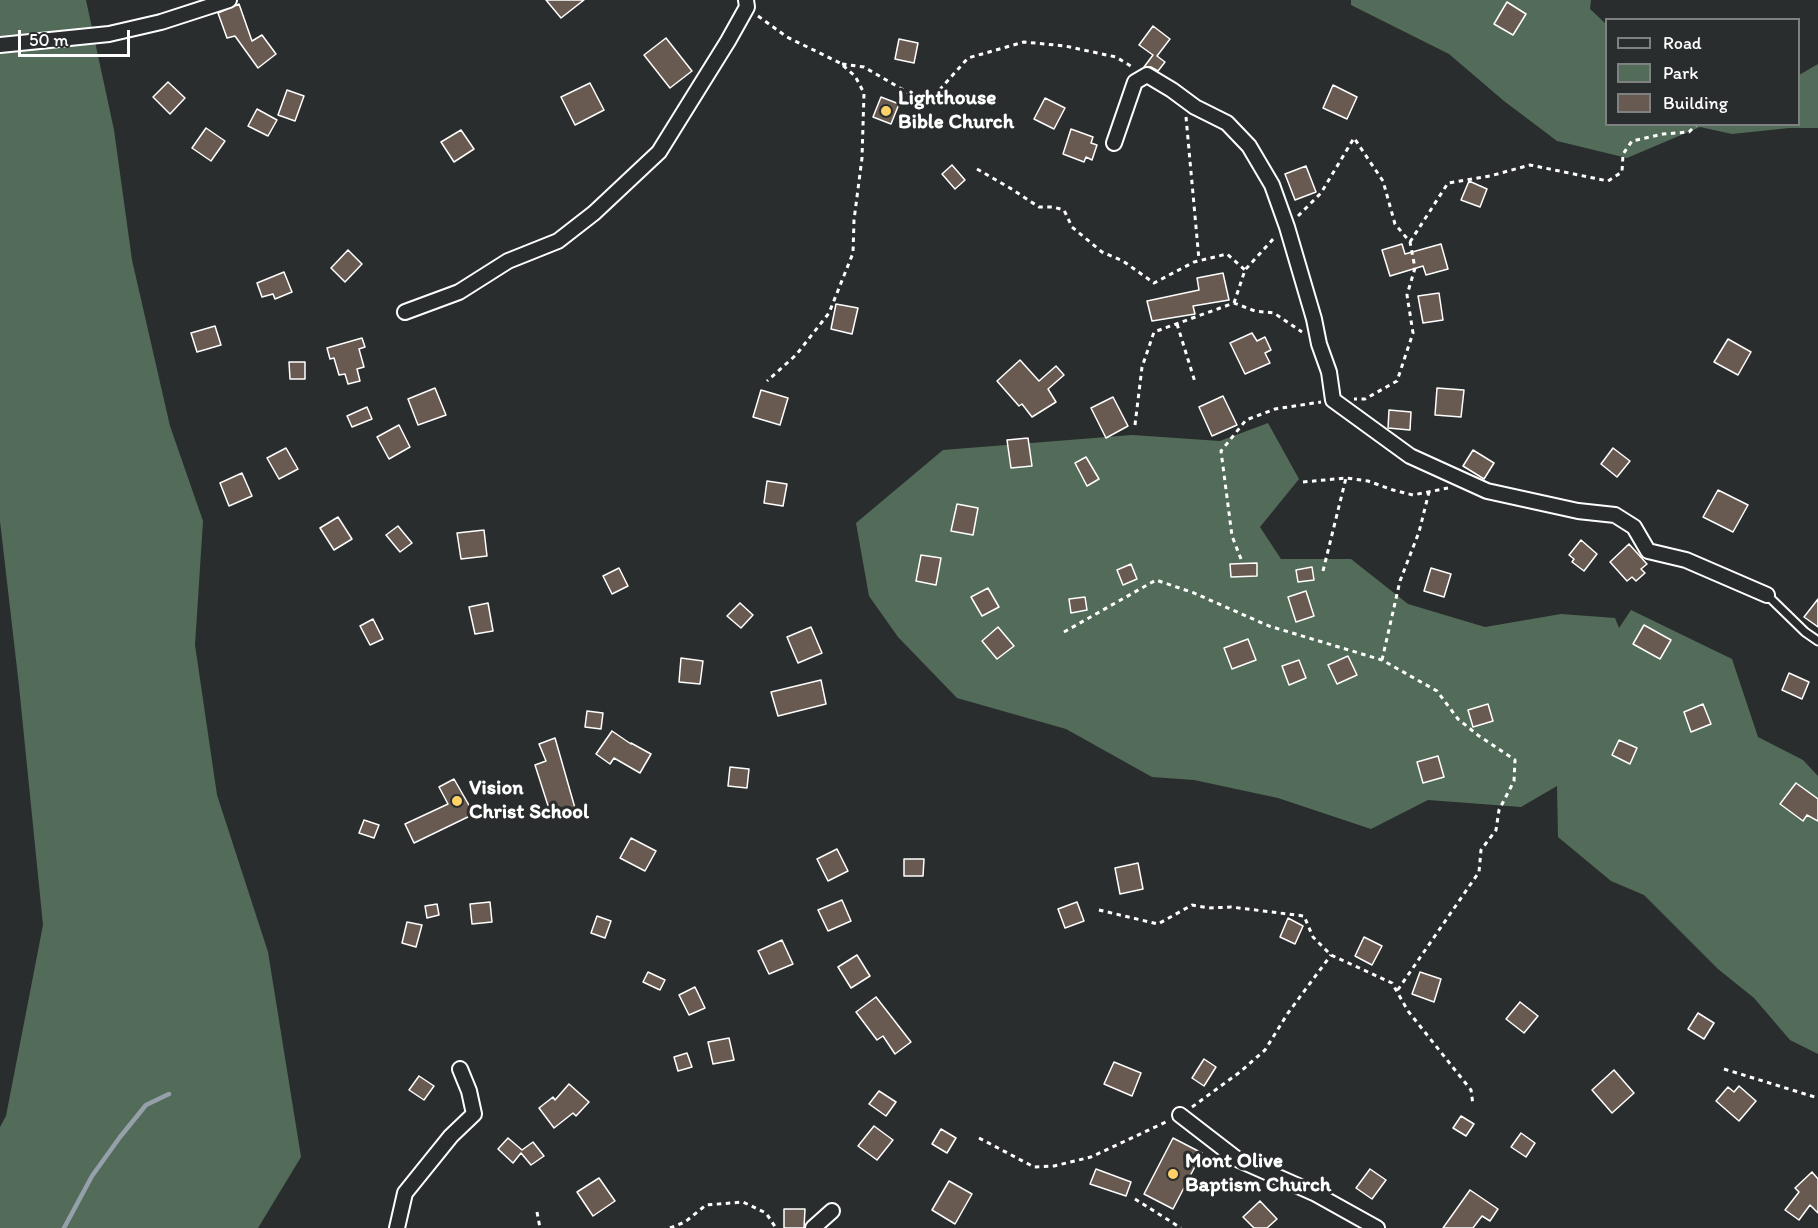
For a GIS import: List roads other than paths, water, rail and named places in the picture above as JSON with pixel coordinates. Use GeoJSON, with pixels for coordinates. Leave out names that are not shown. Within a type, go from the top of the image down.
{"type":"FeatureCollection","features":[{"type":"Feature","properties":{"kind":"street"},"geometry":{"type":"LineString","coordinates":[[0,45],[109,34],[161,22],[229,0]]}},
{"type":"Feature","properties":{"kind":"street"},"geometry":{"type":"LineString","coordinates":[[405,312],[459,292],[508,261],[558,241],[594,213],[659,152],[694,96],[746,3]]}},
{"type":"Feature","properties":{"kind":"street"},"geometry":{"type":"LineString","coordinates":[[1114,143],[1135,82],[1147,75],[1195,107],[1227,123],[1249,146],[1272,185],[1287,227],[1319,344],[1329,372],[1333,400],[1410,456],[1487,491],[1578,511],[1615,515],[1634,527],[1648,551],[1686,560],[1767,595]]}},
{"type":"Feature","properties":{"kind":"street"},"geometry":{"type":"LineString","coordinates":[[397,1228],[405,1192],[451,1136],[474,1114],[469,1091],[460,1069]]}},
{"type":"Feature","properties":{"kind":"street"},"geometry":{"type":"LineString","coordinates":[[1180,1115],[1238,1159],[1314,1193],[1377,1228]]}},
{"type":"Feature","properties":{"kind":"street"},"geometry":{"type":"LineString","coordinates":[[813,1228],[832,1211]]}},
{"type":"Feature","properties":{"kind":"lane"},"geometry":{"type":"LineString","coordinates":[[1767,595],[1805,632],[1818,641]]}},
{"type":"Feature","properties":{"kind":"waterway"},"geometry":{"type":"LineString","coordinates":[[64,1228],[92,1176],[120,1137],[146,1105],[169,1094]]}},
{"type":"Feature","properties":{"kind":"place","name":"Lighthouse Bible Church"},"geometry":{"type":"Point","coordinates":[886,111]}},
{"type":"Feature","properties":{"kind":"place","name":"Vision Christ School"},"geometry":{"type":"Point","coordinates":[457,801]}},
{"type":"Feature","properties":{"kind":"place","name":"Mont Olive Baptism Church"},"geometry":{"type":"Point","coordinates":[1173,1174]}}]}
